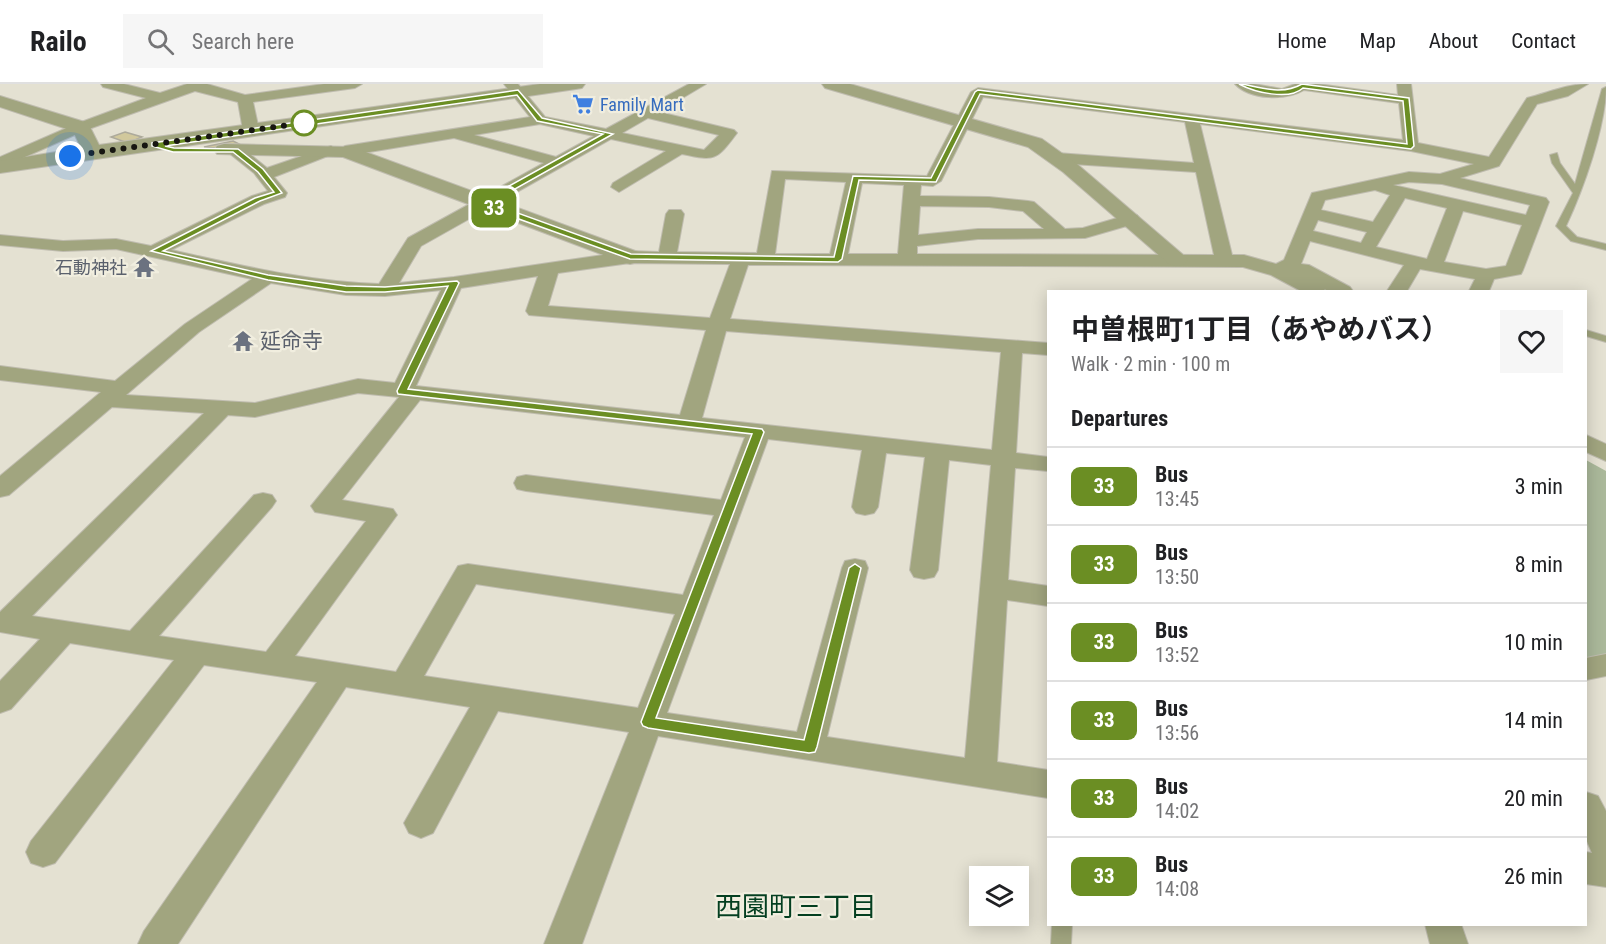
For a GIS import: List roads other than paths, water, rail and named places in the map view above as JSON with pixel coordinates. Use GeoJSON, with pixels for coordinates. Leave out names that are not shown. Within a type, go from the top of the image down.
{"type":"FeatureCollection","features":[{"type":"Feature","properties":{"kind":"street"},"geometry":{"type":"LineString","coordinates":[[108,84],[161,98]]}},
{"type":"Feature","properties":{"kind":"street"},"geometry":{"type":"LineString","coordinates":[[228,94],[255,84]]}},
{"type":"Feature","properties":{"kind":"street"},"geometry":{"type":"LineString","coordinates":[[0,163],[81,127],[197,85],[245,99],[354,84]]}},
{"type":"Feature","properties":{"kind":"street"},"geometry":{"type":"LineString","coordinates":[[0,168],[515,88],[576,84]]}},
{"type":"Feature","properties":{"kind":"street"},"geometry":{"type":"LineString","coordinates":[[385,290],[414,242],[699,84]]}},
{"type":"Feature","properties":{"kind":"street"},"geometry":{"type":"LineString","coordinates":[[831,84],[1035,143],[1057,158],[1177,259]]}},
{"type":"Feature","properties":{"kind":"street"},"geometry":{"type":"LineString","coordinates":[[1242,84],[1278,92],[1296,91],[1302,85],[1406,100]]}},
{"type":"Feature","properties":{"kind":"street"},"geometry":{"type":"LineString","coordinates":[[1404,84],[1411,146]]}},
{"type":"Feature","properties":{"kind":"street"},"geometry":{"type":"LineString","coordinates":[[1442,179],[1493,163],[1532,101],[1563,93],[1581,84]]}},
{"type":"Feature","properties":{"kind":"street"},"geometry":{"type":"LineString","coordinates":[[515,88],[540,120]]}},
{"type":"Feature","properties":{"kind":"street"},"geometry":{"type":"LineString","coordinates":[[765,259],[778,174],[933,181],[978,92],[1411,146],[1493,163]]}},
{"type":"Feature","properties":{"kind":"street"},"geometry":{"type":"LineString","coordinates":[[245,99],[251,130]]}},
{"type":"Feature","properties":{"kind":"street"},"geometry":{"type":"LineString","coordinates":[[0,101],[81,127],[93,152]]}},
{"type":"Feature","properties":{"kind":"street"},"geometry":{"type":"LineString","coordinates":[[155,145],[173,150],[338,151],[540,120],[708,155],[729,133],[646,113]]}},
{"type":"Feature","properties":{"kind":"street"},"geometry":{"type":"LineString","coordinates":[[1192,120],[1224,260]]}},
{"type":"Feature","properties":{"kind":"street"},"geometry":{"type":"LineString","coordinates":[[451,134],[557,162]]}},
{"type":"Feature","properties":{"kind":"street"},"geometry":{"type":"LineString","coordinates":[[0,149],[35,147],[93,152]]}},
{"type":"Feature","properties":{"kind":"street"},"geometry":{"type":"LineString","coordinates":[[619,187],[680,149]]}},
{"type":"Feature","properties":{"kind":"street"},"geometry":{"type":"LineString","coordinates":[[155,251],[258,200],[279,193],[264,175],[235,150]]}},
{"type":"Feature","properties":{"kind":"street"},"geometry":{"type":"LineString","coordinates":[[264,175],[338,151],[630,257]]}},
{"type":"Feature","properties":{"kind":"street"},"geometry":{"type":"LineString","coordinates":[[1057,158],[1203,168]]}},
{"type":"Feature","properties":{"kind":"street"},"geometry":{"type":"LineString","coordinates":[[1285,267],[1303,234],[1318,197],[1409,177],[1442,179],[1540,202],[1514,270],[1482,283],[1434,264],[1414,262],[1303,234]]}},
{"type":"Feature","properties":{"kind":"street"},"geometry":{"type":"LineString","coordinates":[[838,259],[855,178]]}},
{"type":"Feature","properties":{"kind":"street"},"geometry":{"type":"LineString","coordinates":[[908,251],[913,180]]}},
{"type":"Feature","properties":{"kind":"street"},"geometry":{"type":"LineString","coordinates":[[1370,185],[1533,222]]}},
{"type":"Feature","properties":{"kind":"street"},"geometry":{"type":"LineString","coordinates":[[1366,250],[1400,192]]}},
{"type":"Feature","properties":{"kind":"street"},"geometry":{"type":"LineString","coordinates":[[1328,195],[1390,210]]}},
{"type":"Feature","properties":{"kind":"street"},"geometry":{"type":"LineString","coordinates":[[912,201],[989,202],[1028,206],[1061,235]]}},
{"type":"Feature","properties":{"kind":"street"},"geometry":{"type":"LineString","coordinates":[[1434,264],[1458,205]]}},
{"type":"Feature","properties":{"kind":"street"},"geometry":{"type":"LineString","coordinates":[[1312,213],[1378,229]]}},
{"type":"Feature","properties":{"kind":"street"},"geometry":{"type":"LineString","coordinates":[[667,256],[675,214]]}},
{"type":"Feature","properties":{"kind":"street"},"geometry":{"type":"LineString","coordinates":[[0,246],[116,244],[268,277],[346,289],[385,290],[454,283],[630,257],[838,259],[908,251],[978,234],[1085,233],[1131,219]]}},
{"type":"Feature","properties":{"kind":"street"},"geometry":{"type":"LineString","coordinates":[[0,240],[24,244]]}},
{"type":"Feature","properties":{"kind":"street"},"geometry":{"type":"LineString","coordinates":[[908,251],[1224,260],[1285,267],[1341,290]]}},
{"type":"Feature","properties":{"kind":"street"},"geometry":{"type":"LineString","coordinates":[[689,424],[717,326],[741,259]]}},
{"type":"Feature","properties":{"kind":"street"},"geometry":{"type":"LineString","coordinates":[[1398,290],[1414,262]]}},
{"type":"Feature","properties":{"kind":"street"},"geometry":{"type":"LineString","coordinates":[[1285,267],[1315,290]]}},
{"type":"Feature","properties":{"kind":"street"},"geometry":{"type":"LineString","coordinates":[[550,268],[536,311],[1047,349]]}},
{"type":"Feature","properties":{"kind":"street"},"geometry":{"type":"LineString","coordinates":[[0,489],[192,328],[268,277]]}},
{"type":"Feature","properties":{"kind":"street"},"geometry":{"type":"LineString","coordinates":[[273,664],[384,515],[324,506],[408,392],[454,283]]}},
{"type":"Feature","properties":{"kind":"street"},"geometry":{"type":"LineString","coordinates":[[980,774],[1012,346]]}},
{"type":"Feature","properties":{"kind":"street"},"geometry":{"type":"LineString","coordinates":[[1,374],[113,394],[255,410],[358,386],[1047,464]]}},
{"type":"Feature","properties":{"kind":"street"},"geometry":{"type":"LineString","coordinates":[[4,622],[222,408]]}},
{"type":"Feature","properties":{"kind":"street"},"geometry":{"type":"LineString","coordinates":[[563,944],[759,432]]}},
{"type":"Feature","properties":{"kind":"street"},"geometry":{"type":"LineString","coordinates":[[1587,443],[1606,454]]}},
{"type":"Feature","properties":{"kind":"street"},"geometry":{"type":"LineString","coordinates":[[865,507],[875,445]]}},
{"type":"Feature","properties":{"kind":"street"},"geometry":{"type":"LineString","coordinates":[[924,570],[938,452]]}},
{"type":"Feature","properties":{"kind":"street"},"geometry":{"type":"LineString","coordinates":[[526,483],[729,509]]}},
{"type":"Feature","properties":{"kind":"street"},"geometry":{"type":"LineString","coordinates":[[136,643],[263,501]]}},
{"type":"Feature","properties":{"kind":"street"},"geometry":{"type":"LineString","coordinates":[[809,747],[855,568]]}},
{"type":"Feature","properties":{"kind":"street"},"geometry":{"type":"LineString","coordinates":[[404,684],[468,573],[692,606]]}},
{"type":"Feature","properties":{"kind":"street"},"geometry":{"type":"LineString","coordinates":[[994,588],[1047,596]]}},
{"type":"Feature","properties":{"kind":"street"},"geometry":{"type":"LineString","coordinates":[[4,622],[1047,784]]}},
{"type":"Feature","properties":{"kind":"street"},"geometry":{"type":"LineString","coordinates":[[0,702],[64,632]]}},
{"type":"Feature","properties":{"kind":"street"},"geometry":{"type":"LineString","coordinates":[[43,852],[197,652]]}},
{"type":"Feature","properties":{"kind":"street"},"geometry":{"type":"LineString","coordinates":[[1587,669],[1606,665]]}},
{"type":"Feature","properties":{"kind":"street"},"geometry":{"type":"LineString","coordinates":[[157,944],[339,674]]}},
{"type":"Feature","properties":{"kind":"street"},"geometry":{"type":"LineString","coordinates":[[421,823],[490,698]]}},
{"type":"Feature","properties":{"kind":"street"},"geometry":{"type":"LineString","coordinates":[[1587,808],[1606,845]]}},
{"type":"Feature","properties":{"kind":"street"},"geometry":{"type":"LineString","coordinates":[[1587,868],[1606,871]]}},
{"type":"Feature","properties":{"kind":"street"},"geometry":{"type":"LineString","coordinates":[[1444,926],[1449,944]]}},
{"type":"Feature","properties":{"kind":"lane"},"geometry":{"type":"LineString","coordinates":[[1606,88],[1577,193],[1561,226],[1574,239],[1606,247]]}},
{"type":"Feature","properties":{"kind":"lane"},"geometry":{"type":"LineString","coordinates":[[1554,155],[1556,163],[1577,193]]}},
{"type":"Feature","properties":{"kind":"lane"},"geometry":{"type":"LineString","coordinates":[[1587,333],[1606,339]]}},
{"type":"Feature","properties":{"kind":"lane"},"geometry":{"type":"LineString","coordinates":[[1061,944],[1062,926]]}},
{"type":"Feature","properties":{"kind":"place","name":"Family Mart"},"geometry":{"type":"Point","coordinates":[583,104]}},
{"type":"Feature","properties":{"kind":"place","name":"石動神社"},"geometry":{"type":"Point","coordinates":[144,267]}},
{"type":"Feature","properties":{"kind":"place","name":"延命寺"},"geometry":{"type":"Point","coordinates":[243,341]}},
{"type":"Feature","properties":{"kind":"district","name":"西園町三丁目"},"geometry":{"type":"Point","coordinates":[796,907]}}]}
